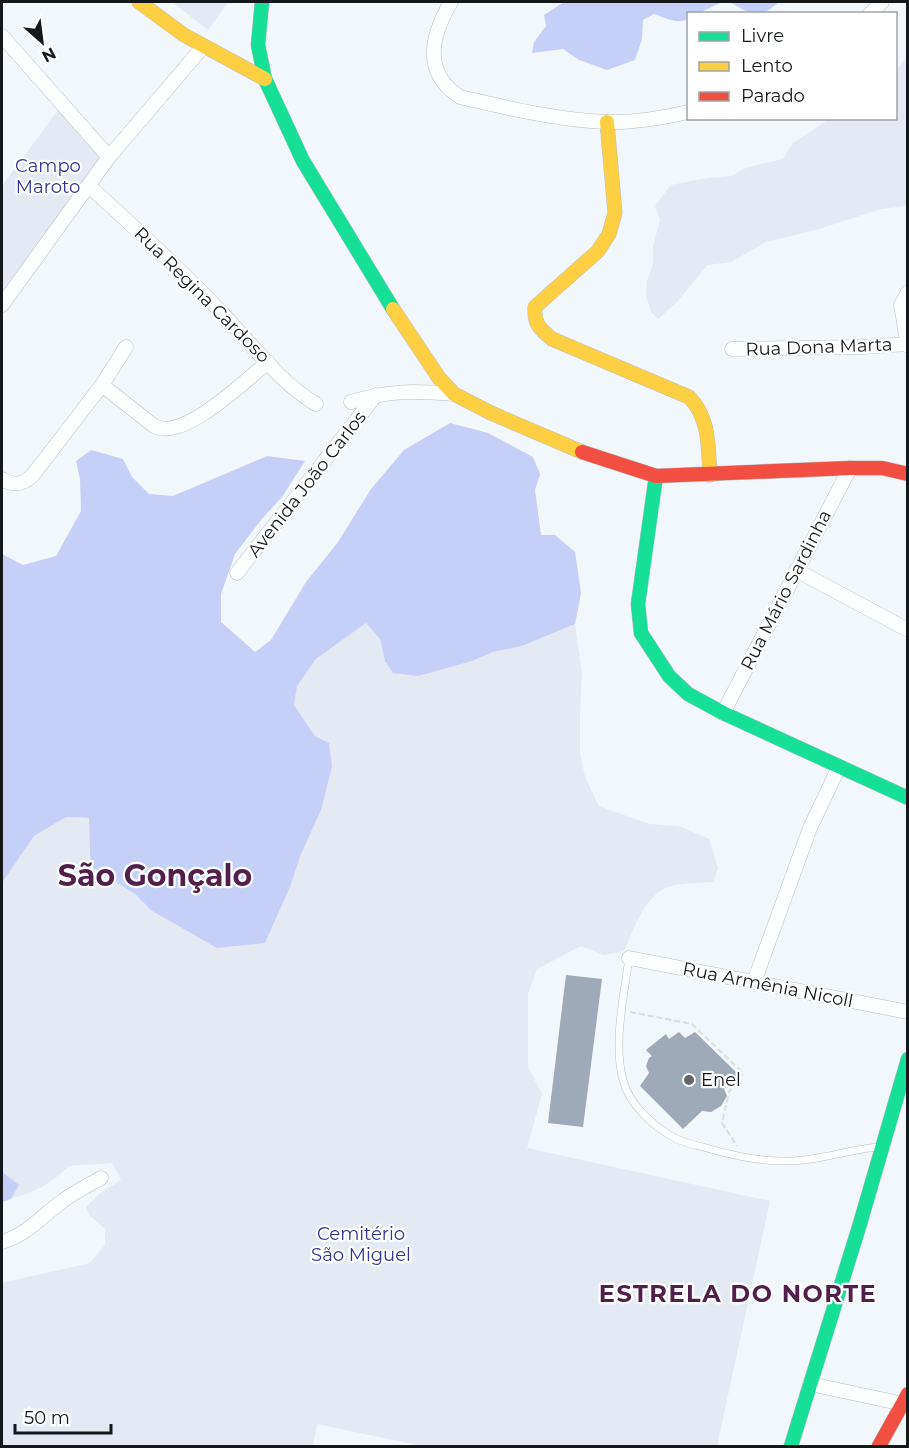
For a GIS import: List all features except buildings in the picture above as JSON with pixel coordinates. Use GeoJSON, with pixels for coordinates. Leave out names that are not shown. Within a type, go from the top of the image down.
{"type":"FeatureCollection","features":[{"type":"Feature","properties":{"kind":"street"},"geometry":{"type":"LineString","coordinates":[[139,2],[165,24],[202,48],[265,79]]}},
{"type":"Feature","properties":{"kind":"street"},"geometry":{"type":"LineString","coordinates":[[262,2],[258,45],[265,79],[303,161],[339,222],[439,378],[454,394],[491,413],[594,457],[656,476],[850,468],[882,468],[908,474]]}},
{"type":"Feature","properties":{"kind":"street"},"geometry":{"type":"LineString","coordinates":[[451,2],[440,20],[433,45],[433,63],[442,80],[451,91],[460,97],[545,116],[607,122],[663,117],[687,112]]}},
{"type":"Feature","properties":{"kind":"street"},"geometry":{"type":"LineString","coordinates":[[2,36],[109,157]]}},
{"type":"Feature","properties":{"kind":"street"},"geometry":{"type":"LineString","coordinates":[[2,305],[109,157],[202,48]]}},
{"type":"Feature","properties":{"kind":"street"},"geometry":{"type":"LineString","coordinates":[[607,122],[615,213],[609,234],[598,251],[535,307],[534,319],[541,330],[552,339],[689,397],[697,403],[702,411],[706,427],[710,475]]}},
{"type":"Feature","properties":{"kind":"street","name":"Rua Regina Cardoso"},"geometry":{"type":"LineString","coordinates":[[88,186],[152,243],[267,362],[316,404]]}},
{"type":"Feature","properties":{"kind":"street"},"geometry":{"type":"LineString","coordinates":[[907,345],[902,305],[908,292]]}},
{"type":"Feature","properties":{"kind":"street","name":"Rua Dona Marta"},"geometry":{"type":"LineString","coordinates":[[732,349],[907,345]]}},
{"type":"Feature","properties":{"kind":"street"},"geometry":{"type":"LineString","coordinates":[[2,479],[16,485],[32,476],[102,386],[126,346]]}},
{"type":"Feature","properties":{"kind":"street"},"geometry":{"type":"LineString","coordinates":[[102,386],[154,426],[163,429],[186,424],[204,415],[267,362]]}},
{"type":"Feature","properties":{"kind":"street"},"geometry":{"type":"LineString","coordinates":[[351,402],[409,390],[454,394]]}},
{"type":"Feature","properties":{"kind":"street","name":"Avenida João Carlos"},"geometry":{"type":"LineString","coordinates":[[237,573],[376,395]]}},
{"type":"Feature","properties":{"kind":"street","name":"Rua Mário Sardinha"},"geometry":{"type":"LineString","coordinates":[[723,713],[850,468]]}},
{"type":"Feature","properties":{"kind":"street"},"geometry":{"type":"LineString","coordinates":[[656,476],[638,604],[641,633],[669,676],[688,694],[723,713],[908,798]]}},
{"type":"Feature","properties":{"kind":"street"},"geometry":{"type":"LineString","coordinates":[[796,570],[908,630]]}},
{"type":"Feature","properties":{"kind":"street"},"geometry":{"type":"LineString","coordinates":[[754,982],[810,828],[839,767]]}},
{"type":"Feature","properties":{"kind":"street","name":"Rua Armênia Nicoll"},"geometry":{"type":"LineString","coordinates":[[629,958],[908,1012]]}},
{"type":"Feature","properties":{"kind":"street"},"geometry":{"type":"LineString","coordinates":[[791,1446],[908,1059]]}},
{"type":"Feature","properties":{"kind":"street"},"geometry":{"type":"LineString","coordinates":[[2,1242],[28,1230],[63,1200],[101,1178]]}},
{"type":"Feature","properties":{"kind":"street"},"geometry":{"type":"LineString","coordinates":[[810,1384],[906,1401],[879,1446]]}},
{"type":"Feature","properties":{"kind":"lane"},"geometry":{"type":"LineString","coordinates":[[629,958],[622,1011],[620,1058],[623,1082],[634,1103],[653,1124],[678,1140],[744,1157],[790,1161],[863,1148],[882,1147]]}},
{"type":"Feature","properties":{"kind":"path"},"geometry":{"type":"LineString","coordinates":[[622,1011],[692,1024],[743,1073],[729,1092],[722,1124],[744,1157]]}},
{"type":"Feature","properties":{"kind":"green space"},"geometry":{"type":"Polygon","coordinates":[[[172,2],[228,2],[208,30],[172,2]]]}},
{"type":"Feature","properties":{"kind":"green space"},"geometry":{"type":"Polygon","coordinates":[[[907,57],[907,206],[881,209],[819,229],[766,242],[731,262],[707,265],[677,302],[658,319],[651,312],[646,296],[647,281],[653,264],[653,246],[660,220],[655,206],[671,185],[731,176],[746,168],[783,159],[793,143],[828,120],[897,120],[897,69],[907,57]]]}},
{"type":"Feature","properties":{"kind":"green space","name":"Campo Maroto"},"geometry":{"type":"Polygon","coordinates":[[[59,109],[103,157],[2,296],[2,186],[59,109]]]}},
{"type":"Feature","properties":{"kind":"green space","name":"Cemitério São Miguel"},"geometry":{"type":"Polygon","coordinates":[[[366,623],[380,639],[385,661],[472,661],[493,652],[522,646],[575,624],[582,674],[580,753],[585,777],[599,806],[649,824],[679,826],[709,839],[718,868],[713,882],[675,885],[656,894],[642,911],[624,951],[604,955],[581,946],[537,969],[528,994],[528,1067],[542,1094],[527,1148],[770,1201],[717,1446],[422,1446],[317,1424],[313,1446],[2,1446],[2,1283],[90,1263],[105,1245],[105,1229],[89,1215],[86,1207],[99,1194],[121,1180],[112,1163],[69,1166],[42,1187],[11,1199],[19,1185],[2,1172],[2,883],[34,836],[66,817],[89,818],[92,867],[135,894],[152,911],[217,948],[265,943],[290,887],[301,854],[329,743],[315,736],[294,705],[297,686],[316,659],[366,623]]]}},
{"type":"Feature","properties":{"kind":"shaded area"},"geometry":{"type":"Polygon","coordinates":[[[564,2],[722,2],[701,12],[687,12],[687,20],[684,21],[671,20],[654,14],[643,20],[642,39],[635,60],[607,70],[579,60],[563,49],[532,53],[534,42],[546,26],[544,15],[564,2]]]}},
{"type":"Feature","properties":{"kind":"shaded area"},"geometry":{"type":"Polygon","coordinates":[[[730,2],[779,2],[763,12],[744,10],[730,2]]]}},
{"type":"Feature","properties":{"kind":"shaded area"},"geometry":{"type":"Polygon","coordinates":[[[450,423],[488,433],[533,457],[540,474],[535,490],[541,535],[555,535],[575,552],[581,593],[575,624],[522,646],[493,652],[472,661],[418,676],[393,673],[385,661],[380,639],[366,623],[316,659],[297,686],[294,705],[315,736],[329,743],[332,766],[321,810],[265,943],[217,948],[152,911],[135,894],[92,867],[89,818],[66,817],[34,836],[2,883],[2,554],[23,565],[56,556],[81,511],[80,479],[76,461],[91,450],[123,459],[132,477],[149,494],[173,496],[267,456],[305,461],[282,497],[235,554],[221,594],[221,622],[255,652],[271,640],[306,582],[338,542],[371,489],[404,450],[450,423]]]}},
{"type":"Feature","properties":{"kind":"shaded area"},"geometry":{"type":"Polygon","coordinates":[[[2,1172],[19,1185],[11,1199],[2,1202],[2,1172]]]}},
{"type":"Feature","properties":{"kind":"traffic: fast"},"geometry":{"type":"LineString","coordinates":[[262,2],[258,45],[265,79],[303,161],[393,309]]}},
{"type":"Feature","properties":{"kind":"traffic: fast"},"geometry":{"type":"LineString","coordinates":[[656,476],[638,604],[641,633],[669,676],[688,694],[723,713],[908,798]]}},
{"type":"Feature","properties":{"kind":"traffic: fast"},"geometry":{"type":"LineString","coordinates":[[791,1446],[908,1059]]}},
{"type":"Feature","properties":{"kind":"traffic: slow"},"geometry":{"type":"LineString","coordinates":[[139,2],[184,35],[265,79]]}},
{"type":"Feature","properties":{"kind":"traffic: slow"},"geometry":{"type":"LineString","coordinates":[[607,122],[615,213],[609,234],[598,251],[535,307],[537,322],[552,339],[689,397],[701,414],[707,433],[710,475]]}},
{"type":"Feature","properties":{"kind":"traffic: slow"},"geometry":{"type":"LineString","coordinates":[[393,309],[439,378],[454,394],[491,413],[582,452]]}},
{"type":"Feature","properties":{"kind":"traffic: jam"},"geometry":{"type":"LineString","coordinates":[[582,452],[656,476],[850,468],[882,468],[908,474]]}},
{"type":"Feature","properties":{"kind":"traffic: jam"},"geometry":{"type":"LineString","coordinates":[[879,1446],[908,1394]]}},
{"type":"Feature","properties":{"kind":"place","name":"Enel"},"geometry":{"type":"Point","coordinates":[689,1080]}},
{"type":"Feature","properties":{"kind":"district","name":"São Gonçalo"},"geometry":{"type":"Point","coordinates":[155,876]}},
{"type":"Feature","properties":{"kind":"district","name":"ESTRELA DO NORTE"},"geometry":{"type":"Point","coordinates":[738,1294]}}]}
